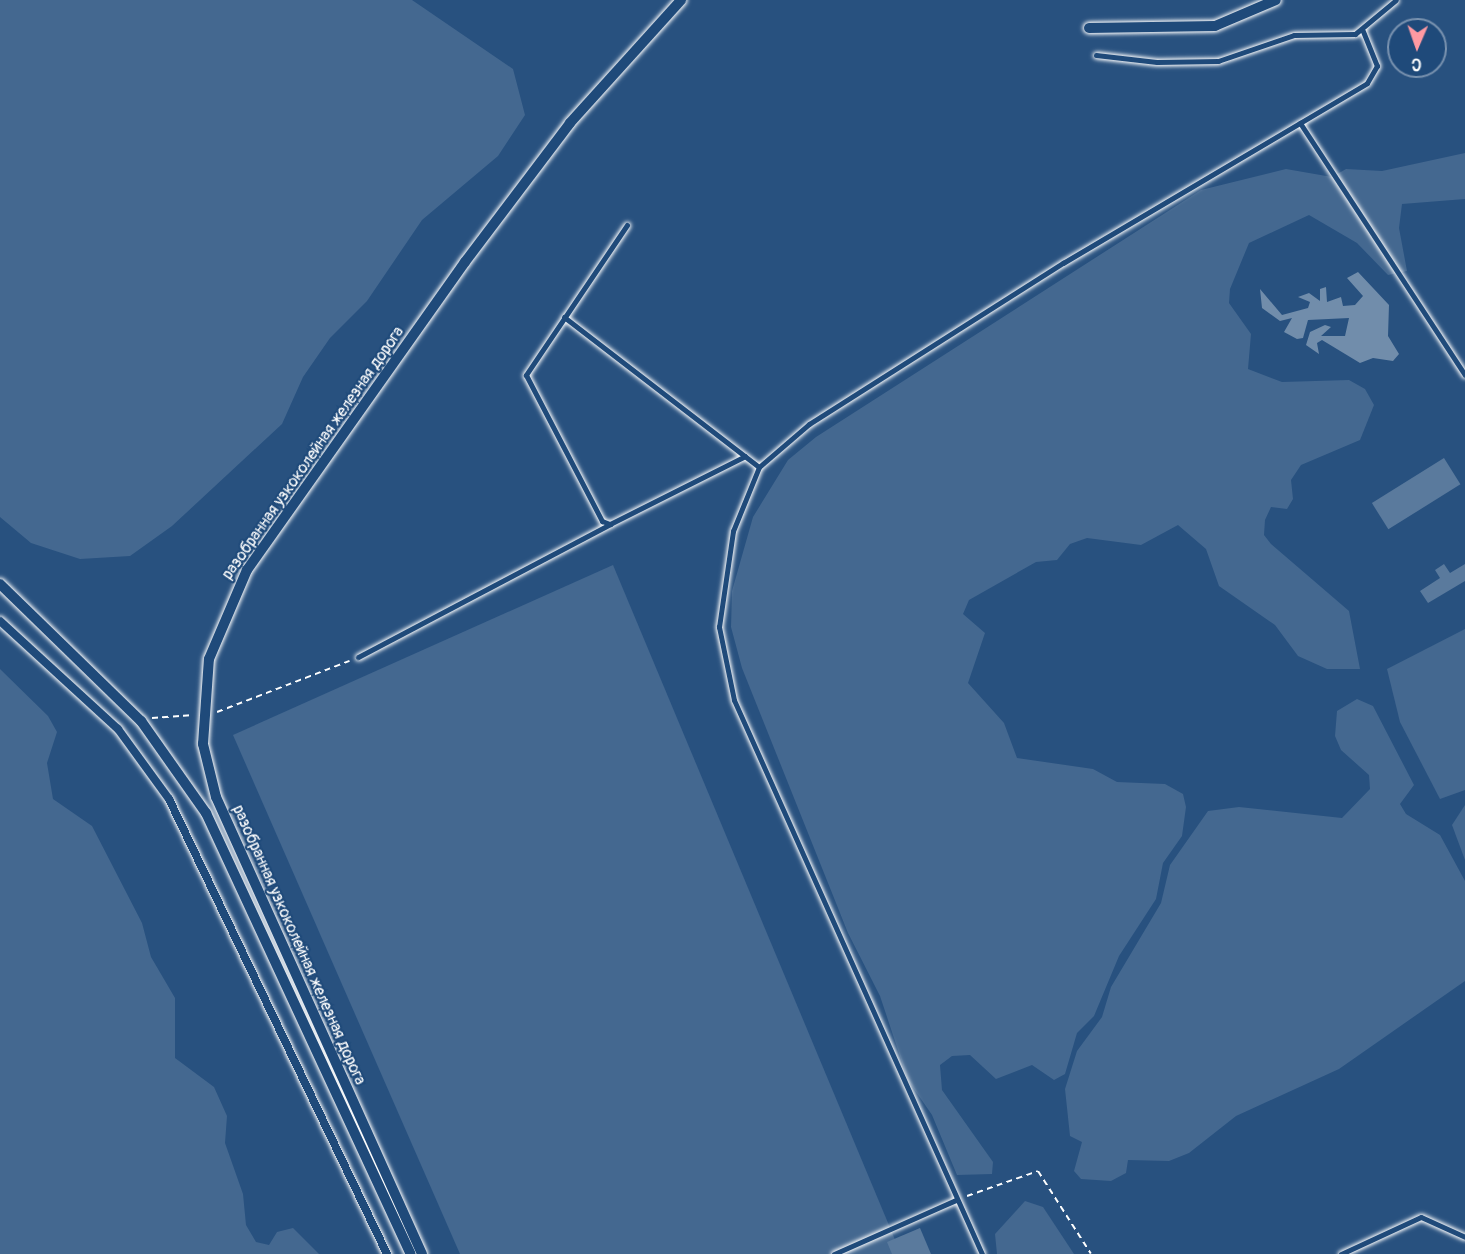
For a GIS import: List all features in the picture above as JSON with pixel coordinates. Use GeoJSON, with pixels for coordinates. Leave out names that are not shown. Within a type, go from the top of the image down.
{"type":"FeatureCollection","features":[{"type":"Feature","properties":{"kind":"street","name":"разобранная узкоколейная железная дорога"},"geometry":{"type":"LineString","coordinates":[[422,1254],[216,797],[203,744],[203,714],[209,658],[247,570],[517,192],[570,123],[681,0]]}},
{"type":"Feature","properties":{"kind":"street"},"geometry":{"type":"LineString","coordinates":[[1089,28],[1215,26],[1276,0]]}},
{"type":"Feature","properties":{"kind":"street"},"geometry":{"type":"LineString","coordinates":[[0,584],[141,721],[206,813],[237,870],[411,1254]]}},
{"type":"Feature","properties":{"kind":"street"},"geometry":{"type":"LineString","coordinates":[[0,621],[118,729],[169,799],[387,1254]]}},
{"type":"Feature","properties":{"kind":"lane"},"geometry":{"type":"LineString","coordinates":[[1096,56],[1218,61],[1294,35],[1363,32],[1396,0]]}},
{"type":"Feature","properties":{"kind":"lane"},"geometry":{"type":"LineString","coordinates":[[982,1254],[758,757],[725,666],[718,627],[721,585],[733,531],[759,467],[877,377],[1376,75],[1363,32]]}},
{"type":"Feature","properties":{"kind":"lane"},"geometry":{"type":"LineString","coordinates":[[1300,123],[1465,375]]}},
{"type":"Feature","properties":{"kind":"lane"},"geometry":{"type":"LineString","coordinates":[[610,524],[602,521],[526,375],[627,225]]}},
{"type":"Feature","properties":{"kind":"lane"},"geometry":{"type":"LineString","coordinates":[[564,317],[759,467]]}},
{"type":"Feature","properties":{"kind":"lane"},"geometry":{"type":"LineString","coordinates":[[358,657],[610,524],[745,456]]}},
{"type":"Feature","properties":{"kind":"lane"},"geometry":{"type":"LineString","coordinates":[[834,1254],[956,1200]]}},
{"type":"Feature","properties":{"kind":"lane"},"geometry":{"type":"LineString","coordinates":[[1341,1254],[1421,1217],[1465,1237]]}},
{"type":"Feature","properties":{"kind":"path"},"geometry":{"type":"LineString","coordinates":[[141,721],[203,714],[240,705],[358,657]]}},
{"type":"Feature","properties":{"kind":"path"},"geometry":{"type":"LineString","coordinates":[[956,1200],[1038,1171],[1091,1254]]}},
{"type":"Feature","properties":{"kind":"shaded area"},"geometry":{"type":"Polygon","coordinates":[[[0,0],[412,0],[513,69],[525,115],[498,156],[422,220],[367,301],[330,338],[303,377],[282,424],[172,526],[130,556],[80,559],[31,543],[0,517],[0,0]]]}},
{"type":"Feature","properties":{"kind":"shaded area"},"geometry":{"type":"Polygon","coordinates":[[[1465,153],[1465,199],[1402,204],[1399,228],[1407,271],[1388,275],[1357,243],[1309,215],[1249,243],[1230,289],[1229,303],[1251,334],[1248,369],[1282,382],[1349,380],[1365,389],[1374,405],[1360,440],[1301,465],[1291,480],[1293,499],[1287,509],[1271,507],[1265,520],[1264,535],[1271,544],[1349,611],[1360,669],[1327,669],[1298,656],[1275,625],[1219,586],[1206,549],[1178,525],[1141,545],[1087,538],[1070,544],[1057,560],[1036,562],[969,600],[963,614],[985,633],[968,683],[1004,723],[1017,758],[1093,769],[1117,782],[1165,784],[1183,794],[1186,807],[1182,836],[1163,863],[1156,899],[1119,956],[1094,1016],[1077,1033],[1065,1074],[1054,1080],[1032,1065],[996,1079],[970,1055],[952,1056],[940,1065],[942,1090],[993,1162],[992,1174],[957,1175],[932,1115],[908,1080],[880,996],[848,933],[742,668],[731,627],[732,591],[753,517],[788,460],[816,437],[1201,190],[1286,169],[1332,177],[1346,169],[1382,171],[1465,153]]]}},
{"type":"Feature","properties":{"kind":"shaded area"},"geometry":{"type":"Polygon","coordinates":[[[1358,272],[1389,305],[1388,336],[1399,354],[1393,361],[1373,358],[1360,363],[1322,340],[1317,343],[1319,354],[1306,345],[1310,332],[1325,325],[1331,327],[1321,336],[1345,336],[1349,318],[1308,320],[1303,338],[1297,339],[1284,332],[1292,318],[1280,321],[1262,308],[1260,289],[1282,315],[1308,308],[1310,302],[1298,297],[1309,293],[1320,301],[1320,289],[1326,287],[1327,302],[1341,297],[1343,306],[1355,305],[1363,296],[1347,278],[1358,272]]]}},
{"type":"Feature","properties":{"kind":"shaded area"},"geometry":{"type":"Polygon","coordinates":[[[613,565],[901,1254],[460,1254],[233,735],[613,565]]]}},
{"type":"Feature","properties":{"kind":"shaded area"},"geometry":{"type":"Polygon","coordinates":[[[1465,629],[1465,790],[1440,799],[1400,722],[1387,669],[1465,629]]]}},
{"type":"Feature","properties":{"kind":"shaded area"},"geometry":{"type":"Polygon","coordinates":[[[0,669],[48,716],[57,732],[47,763],[53,799],[92,826],[142,923],[151,957],[175,998],[175,1058],[214,1087],[227,1116],[225,1143],[243,1194],[246,1225],[256,1242],[269,1245],[277,1232],[293,1228],[319,1254],[0,1254],[0,669]]]}},
{"type":"Feature","properties":{"kind":"shaded area"},"geometry":{"type":"Polygon","coordinates":[[[1357,699],[1373,706],[1414,785],[1400,804],[1406,814],[1440,835],[1465,881],[1465,981],[1339,1069],[1236,1116],[1189,1153],[1169,1161],[1128,1160],[1126,1173],[1111,1181],[1081,1179],[1074,1171],[1082,1142],[1070,1136],[1065,1089],[1077,1051],[1102,1017],[1111,987],[1161,903],[1170,865],[1208,811],[1239,807],[1342,818],[1370,789],[1369,775],[1341,750],[1335,736],[1337,711],[1357,699]]]}},
{"type":"Feature","properties":{"kind":"shaded area"},"geometry":{"type":"Polygon","coordinates":[[[1465,805],[1465,860],[1452,825],[1465,805]]]}},
{"type":"Feature","properties":{"kind":"shaded area"},"geometry":{"type":"Polygon","coordinates":[[[1025,1201],[1043,1207],[1074,1254],[997,1254],[995,1234],[1025,1201]]]}},
{"type":"Feature","properties":{"kind":"building"},"geometry":{"type":"Polygon","coordinates":[[[1444,458],[1460,484],[1388,529],[1372,503],[1444,458]]]}},
{"type":"Feature","properties":{"kind":"building"},"geometry":{"type":"Polygon","coordinates":[[[1444,564],[1450,573],[1465,564],[1465,581],[1428,603],[1420,591],[1440,578],[1435,570],[1444,564]]]}},
{"type":"Feature","properties":{"kind":"building"},"geometry":{"type":"Polygon","coordinates":[[[920,1228],[931,1254],[892,1254],[887,1242],[920,1228]]]}}]}
